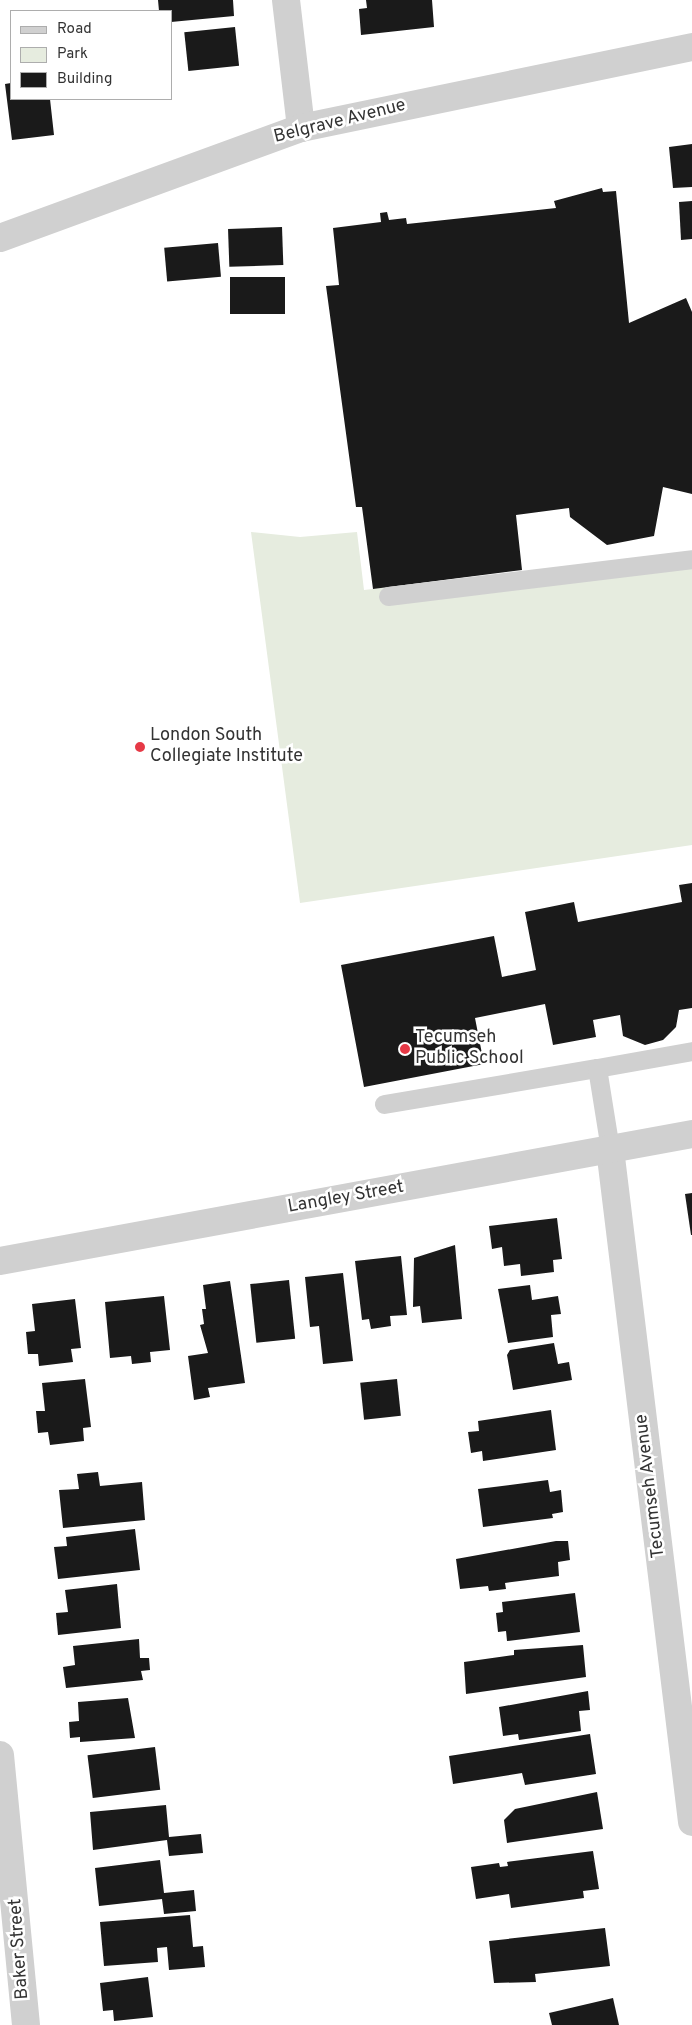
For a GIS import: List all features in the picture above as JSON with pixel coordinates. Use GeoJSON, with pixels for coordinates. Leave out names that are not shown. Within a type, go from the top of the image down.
{"type":"FeatureCollection","features":[{"type":"Feature","properties":{"kind":"street"},"geometry":{"type":"LineString","coordinates":[[286,0],[301,128]]}},
{"type":"Feature","properties":{"kind":"street","name":"Belgrave Avenue"},"geometry":{"type":"LineString","coordinates":[[0,238],[301,128],[692,47]]}},
{"type":"Feature","properties":{"kind":"street","name":"Langley Street"},"geometry":{"type":"LineString","coordinates":[[0,1261],[692,1134]]}},
{"type":"Feature","properties":{"kind":"street","name":"Tecumseh Avenue"},"geometry":{"type":"LineString","coordinates":[[610,1149],[692,1822]]}},
{"type":"Feature","properties":{"kind":"street","name":"Baker Street"},"geometry":{"type":"LineString","coordinates":[[0,1754],[26,2025]]}},
{"type":"Feature","properties":{"kind":"lane"},"geometry":{"type":"LineString","coordinates":[[388,596],[692,559]]}},
{"type":"Feature","properties":{"kind":"lane"},"geometry":{"type":"LineString","coordinates":[[384,1104],[692,1051]]}},
{"type":"Feature","properties":{"kind":"lane"},"geometry":{"type":"LineString","coordinates":[[598,1068],[610,1149]]}},
{"type":"Feature","properties":{"kind":"green space"},"geometry":{"type":"Polygon","coordinates":[[[251,532],[300,537],[357,532],[364,590],[692,552],[692,845],[300,903],[251,532]]]}},
{"type":"Feature","properties":{"kind":"building"},"geometry":{"type":"Polygon","coordinates":[[[158,0],[233,0],[234,16],[172,22],[172,10],[159,10],[158,0]]]}},
{"type":"Feature","properties":{"kind":"building"},"geometry":{"type":"Polygon","coordinates":[[[366,0],[432,0],[434,27],[361,35],[359,9],[367,8],[366,0]]]}},
{"type":"Feature","properties":{"kind":"building"},"geometry":{"type":"Polygon","coordinates":[[[235,27],[239,66],[188,71],[184,32],[235,27]]]}},
{"type":"Feature","properties":{"kind":"building"},"geometry":{"type":"Polygon","coordinates":[[[10,83],[10,100],[50,100],[54,135],[12,140],[5,84],[10,83]]]}},
{"type":"Feature","properties":{"kind":"building"},"geometry":{"type":"Polygon","coordinates":[[[692,144],[692,187],[673,188],[669,147],[692,144]]]}},
{"type":"Feature","properties":{"kind":"building"},"geometry":{"type":"Polygon","coordinates":[[[602,188],[603,192],[616,191],[629,323],[686,298],[692,312],[692,494],[663,487],[654,536],[607,545],[570,517],[569,508],[516,515],[522,570],[373,589],[362,507],[356,507],[326,286],[339,285],[333,228],[381,222],[380,213],[387,212],[389,220],[406,218],[407,224],[556,208],[554,201],[602,188]]]}},
{"type":"Feature","properties":{"kind":"building"},"geometry":{"type":"Polygon","coordinates":[[[692,201],[692,239],[681,240],[679,202],[692,201]]]}},
{"type":"Feature","properties":{"kind":"building"},"geometry":{"type":"Polygon","coordinates":[[[282,227],[283,265],[229,267],[228,229],[282,227]]]}},
{"type":"Feature","properties":{"kind":"building"},"geometry":{"type":"Polygon","coordinates":[[[218,243],[221,277],[167,282],[164,248],[218,243]]]}},
{"type":"Feature","properties":{"kind":"building"},"geometry":{"type":"Polygon","coordinates":[[[230,277],[285,277],[285,314],[230,314],[230,277]]]}},
{"type":"Feature","properties":{"kind":"building","name":"Tecumseh Public School"},"geometry":{"type":"Polygon","coordinates":[[[692,883],[692,1008],[679,1010],[676,1027],[663,1040],[645,1045],[623,1036],[620,1015],[593,1020],[596,1037],[553,1045],[545,1004],[475,1018],[484,1064],[364,1087],[341,965],[494,936],[502,977],[536,970],[525,912],[574,902],[578,922],[682,902],[679,885],[692,883]]]}},
{"type":"Feature","properties":{"kind":"building"},"geometry":{"type":"Polygon","coordinates":[[[692,1193],[692,1235],[691,1235],[685,1194],[692,1193]]]}},
{"type":"Feature","properties":{"kind":"building"},"geometry":{"type":"Polygon","coordinates":[[[557,1218],[562,1259],[553,1260],[554,1272],[521,1276],[520,1264],[504,1266],[502,1247],[492,1249],[489,1226],[557,1218]]]}},
{"type":"Feature","properties":{"kind":"building"},"geometry":{"type":"Polygon","coordinates":[[[455,1245],[462,1319],[422,1323],[420,1306],[413,1307],[414,1258],[455,1245]]]}},
{"type":"Feature","properties":{"kind":"building"},"geometry":{"type":"Polygon","coordinates":[[[401,1256],[407,1315],[390,1316],[391,1326],[371,1329],[369,1319],[362,1320],[355,1261],[401,1256]]]}},
{"type":"Feature","properties":{"kind":"building"},"geometry":{"type":"Polygon","coordinates":[[[343,1273],[353,1361],[323,1364],[319,1326],[310,1327],[305,1277],[343,1273]]]}},
{"type":"Feature","properties":{"kind":"building"},"geometry":{"type":"Polygon","coordinates":[[[289,1280],[295,1339],[256,1343],[250,1284],[289,1280]]]}},
{"type":"Feature","properties":{"kind":"building"},"geometry":{"type":"Polygon","coordinates":[[[230,1281],[245,1383],[208,1388],[210,1397],[194,1400],[188,1356],[208,1353],[200,1325],[204,1324],[202,1309],[206,1309],[203,1285],[230,1281]]]}},
{"type":"Feature","properties":{"kind":"building"},"geometry":{"type":"Polygon","coordinates":[[[530,1285],[532,1300],[558,1296],[561,1314],[551,1315],[553,1337],[508,1343],[498,1289],[530,1285]]]}},
{"type":"Feature","properties":{"kind":"building"},"geometry":{"type":"Polygon","coordinates":[[[164,1296],[170,1350],[150,1352],[151,1362],[132,1364],[131,1356],[110,1358],[105,1302],[164,1296]]]}},
{"type":"Feature","properties":{"kind":"building"},"geometry":{"type":"Polygon","coordinates":[[[75,1299],[81,1348],[71,1349],[73,1362],[39,1366],[38,1354],[28,1354],[26,1332],[35,1331],[32,1304],[75,1299]]]}},
{"type":"Feature","properties":{"kind":"building"},"geometry":{"type":"Polygon","coordinates":[[[554,1343],[558,1364],[569,1362],[572,1380],[513,1390],[507,1355],[510,1350],[554,1343]]]}},
{"type":"Feature","properties":{"kind":"building"},"geometry":{"type":"Polygon","coordinates":[[[85,1379],[91,1427],[83,1428],[84,1441],[50,1445],[48,1432],[38,1433],[36,1411],[45,1411],[42,1383],[85,1379]]]}},
{"type":"Feature","properties":{"kind":"building"},"geometry":{"type":"Polygon","coordinates":[[[397,1379],[401,1416],[364,1420],[360,1383],[397,1379]]]}},
{"type":"Feature","properties":{"kind":"building"},"geometry":{"type":"Polygon","coordinates":[[[551,1410],[556,1450],[483,1461],[482,1451],[471,1453],[468,1432],[479,1431],[478,1421],[551,1410]]]}},
{"type":"Feature","properties":{"kind":"building"},"geometry":{"type":"Polygon","coordinates":[[[98,1472],[100,1486],[142,1482],[145,1520],[63,1528],[59,1490],[79,1489],[77,1474],[98,1472]]]}},
{"type":"Feature","properties":{"kind":"building"},"geometry":{"type":"Polygon","coordinates":[[[548,1480],[550,1492],[561,1490],[563,1512],[552,1514],[553,1518],[483,1527],[478,1489],[548,1480]]]}},
{"type":"Feature","properties":{"kind":"building"},"geometry":{"type":"Polygon","coordinates":[[[135,1529],[140,1570],[58,1579],[54,1547],[67,1546],[66,1537],[135,1529]]]}},
{"type":"Feature","properties":{"kind":"building"},"geometry":{"type":"Polygon","coordinates":[[[556,1541],[568,1541],[570,1560],[558,1562],[559,1576],[505,1583],[506,1589],[489,1591],[488,1586],[460,1589],[456,1559],[556,1541]]]}},
{"type":"Feature","properties":{"kind":"building"},"geometry":{"type":"Polygon","coordinates":[[[117,1584],[121,1628],[58,1635],[56,1613],[68,1612],[65,1590],[117,1584]]]}},
{"type":"Feature","properties":{"kind":"building"},"geometry":{"type":"Polygon","coordinates":[[[575,1593],[580,1632],[507,1641],[506,1631],[498,1632],[496,1613],[503,1612],[502,1602],[575,1593]]]}},
{"type":"Feature","properties":{"kind":"building"},"geometry":{"type":"Polygon","coordinates":[[[139,1639],[140,1658],[149,1658],[150,1670],[141,1671],[143,1680],[66,1688],[63,1667],[75,1665],[73,1646],[139,1639]]]}},
{"type":"Feature","properties":{"kind":"building"},"geometry":{"type":"Polygon","coordinates":[[[583,1645],[586,1677],[466,1694],[464,1662],[514,1655],[514,1650],[583,1645]]]}},
{"type":"Feature","properties":{"kind":"building"},"geometry":{"type":"Polygon","coordinates":[[[588,1691],[590,1710],[579,1711],[581,1731],[519,1740],[518,1734],[503,1736],[499,1707],[588,1691]]]}},
{"type":"Feature","properties":{"kind":"building"},"geometry":{"type":"Polygon","coordinates":[[[128,1698],[135,1738],[80,1742],[80,1737],[70,1738],[69,1722],[79,1721],[78,1702],[128,1698]]]}},
{"type":"Feature","properties":{"kind":"building"},"geometry":{"type":"Polygon","coordinates":[[[590,1734],[596,1774],[525,1785],[522,1773],[453,1784],[449,1756],[590,1734]]]}},
{"type":"Feature","properties":{"kind":"building"},"geometry":{"type":"Polygon","coordinates":[[[155,1747],[160,1790],[93,1798],[88,1755],[155,1747]]]}},
{"type":"Feature","properties":{"kind":"building"},"geometry":{"type":"Polygon","coordinates":[[[597,1792],[603,1829],[507,1843],[504,1820],[515,1809],[597,1792]]]}},
{"type":"Feature","properties":{"kind":"building"},"geometry":{"type":"Polygon","coordinates":[[[166,1805],[169,1837],[201,1834],[203,1853],[169,1856],[167,1840],[93,1850],[90,1812],[166,1805]]]}},
{"type":"Feature","properties":{"kind":"building"},"geometry":{"type":"Polygon","coordinates":[[[593,1851],[599,1889],[583,1891],[584,1898],[511,1908],[509,1894],[476,1899],[471,1867],[499,1863],[500,1867],[508,1866],[507,1862],[593,1851]]]}},
{"type":"Feature","properties":{"kind":"building"},"geometry":{"type":"Polygon","coordinates":[[[160,1860],[164,1893],[194,1890],[196,1911],[164,1914],[162,1899],[99,1906],[95,1868],[160,1860]]]}},
{"type":"Feature","properties":{"kind":"building"},"geometry":{"type":"Polygon","coordinates":[[[190,1915],[193,1947],[203,1946],[205,1967],[169,1970],[167,1947],[157,1948],[158,1962],[104,1966],[100,1922],[190,1915]]]}},
{"type":"Feature","properties":{"kind":"building"},"geometry":{"type":"Polygon","coordinates":[[[605,1928],[610,1966],[535,1974],[536,1982],[494,1983],[489,1941],[605,1928]]]}},
{"type":"Feature","properties":{"kind":"building"},"geometry":{"type":"Polygon","coordinates":[[[148,1977],[153,2017],[114,2021],[113,2010],[103,2011],[100,1983],[148,1977]]]}},
{"type":"Feature","properties":{"kind":"building"},"geometry":{"type":"Polygon","coordinates":[[[613,1998],[619,2025],[552,2025],[549,2013],[613,1998]]]}},
{"type":"Feature","properties":{"kind":"place","name":"London South Collegiate Institute"},"geometry":{"type":"Point","coordinates":[140,747]}},
{"type":"Feature","properties":{"kind":"place","name":"Tecumseh Public School"},"geometry":{"type":"Point","coordinates":[405,1049]}}]}
